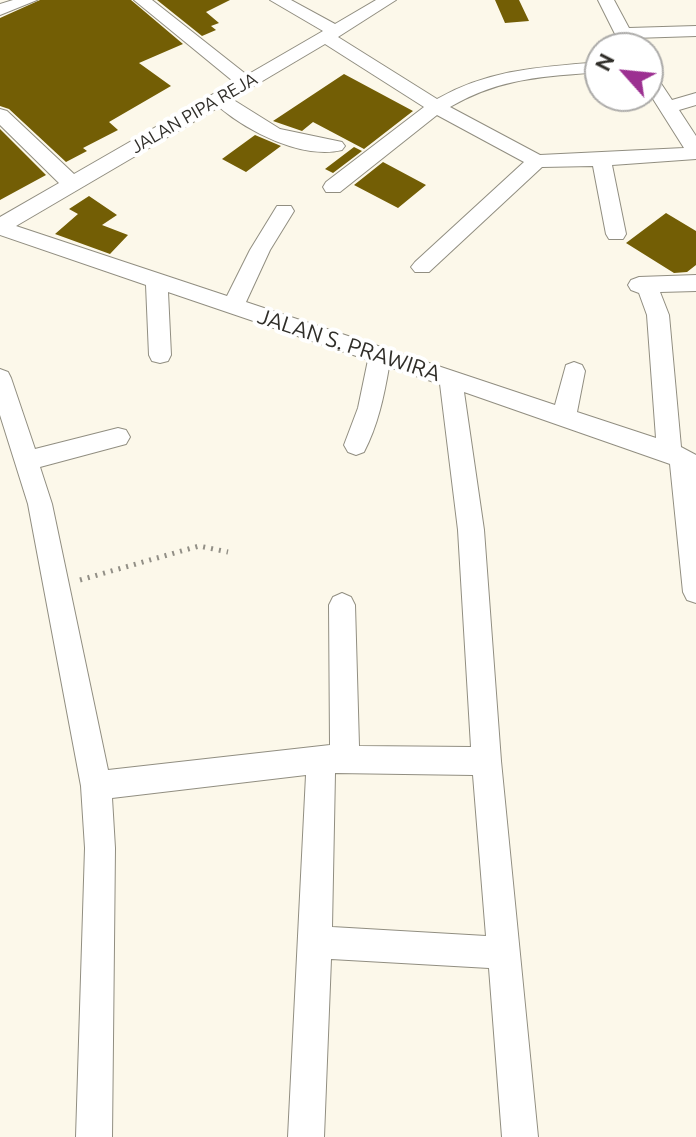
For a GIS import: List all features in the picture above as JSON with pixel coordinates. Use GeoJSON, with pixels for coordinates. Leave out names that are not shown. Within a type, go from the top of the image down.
{"type":"FeatureCollection","features":[{"type":"Feature","properties":{"kind":"street"},"geometry":{"type":"LineString","coordinates":[[0,10],[29,0]]}},
{"type":"Feature","properties":{"kind":"street"},"geometry":{"type":"LineString","coordinates":[[142,0],[246,83]]}},
{"type":"Feature","properties":{"kind":"street"},"geometry":{"type":"LineString","coordinates":[[278,0],[438,108],[537,161],[601,160],[696,152],[664,103]]}},
{"type":"Feature","properties":{"kind":"street","name":"JALAN PIPA REJA"},"geometry":{"type":"LineString","coordinates":[[0,227],[388,0]]}},
{"type":"Feature","properties":{"kind":"street"},"geometry":{"type":"LineString","coordinates":[[606,0],[622,32]]}},
{"type":"Feature","properties":{"kind":"street"},"geometry":{"type":"LineString","coordinates":[[664,35],[696,31]]}},
{"type":"Feature","properties":{"kind":"street"},"geometry":{"type":"LineString","coordinates":[[333,187],[438,108],[480,85],[508,76],[584,69]]}},
{"type":"Feature","properties":{"kind":"street"},"geometry":{"type":"LineString","coordinates":[[220,98],[238,115],[275,135],[298,144],[335,146]]}},
{"type":"Feature","properties":{"kind":"street"},"geometry":{"type":"LineString","coordinates":[[667,108],[696,99]]}},
{"type":"Feature","properties":{"kind":"street"},"geometry":{"type":"LineString","coordinates":[[0,115],[72,184]]}},
{"type":"Feature","properties":{"kind":"street"},"geometry":{"type":"LineString","coordinates":[[601,160],[616,234]]}},
{"type":"Feature","properties":{"kind":"street"},"geometry":{"type":"LineString","coordinates":[[422,267],[537,161]]}},
{"type":"Feature","properties":{"kind":"street"},"geometry":{"type":"LineString","coordinates":[[233,307],[260,250],[284,211]]}},
{"type":"Feature","properties":{"kind":"street","name":"JALAN S. PRAWIRA"},"geometry":{"type":"LineString","coordinates":[[0,227],[682,460]]}},
{"type":"Feature","properties":{"kind":"street"},"geometry":{"type":"LineString","coordinates":[[157,281],[160,355]]}},
{"type":"Feature","properties":{"kind":"street"},"geometry":{"type":"LineString","coordinates":[[696,283],[643,285],[658,315],[682,460],[696,592]]}},
{"type":"Feature","properties":{"kind":"street"},"geometry":{"type":"LineString","coordinates":[[356,445],[370,408],[380,355]]}},
{"type":"Feature","properties":{"kind":"street"},"geometry":{"type":"LineString","coordinates":[[564,418],[574,371]]}},
{"type":"Feature","properties":{"kind":"street"},"geometry":{"type":"LineString","coordinates":[[0,378],[40,504],[96,786],[100,848],[94,1137]]}},
{"type":"Feature","properties":{"kind":"street"},"geometry":{"type":"LineString","coordinates":[[451,379],[471,530],[486,761],[520,1137]]}},
{"type":"Feature","properties":{"kind":"street"},"geometry":{"type":"LineString","coordinates":[[27,461],[118,437]]}},
{"type":"Feature","properties":{"kind":"street"},"geometry":{"type":"LineString","coordinates":[[306,1137],[316,942],[333,760],[342,605]]}},
{"type":"Feature","properties":{"kind":"street"},"geometry":{"type":"LineString","coordinates":[[96,786],[333,760],[486,761]]}},
{"type":"Feature","properties":{"kind":"street"},"geometry":{"type":"LineString","coordinates":[[316,942],[503,953]]}},
{"type":"Feature","properties":{"kind":"path"},"geometry":{"type":"LineString","coordinates":[[56,585],[147,563],[199,546],[228,552]]}},
{"type":"Feature","properties":{"kind":"building"},"geometry":{"type":"Polygon","coordinates":[[[40,0],[131,0],[183,44],[139,63],[171,86],[109,122],[118,130],[83,148],[87,151],[66,162],[9,109],[0,106],[0,18],[40,0]]]}},
{"type":"Feature","properties":{"kind":"building"},"geometry":{"type":"Polygon","coordinates":[[[157,0],[230,0],[206,12],[219,23],[211,26],[216,30],[202,36],[157,0]]]}},
{"type":"Feature","properties":{"kind":"building"},"geometry":{"type":"Polygon","coordinates":[[[495,0],[519,0],[529,21],[505,23],[495,0]]]}},
{"type":"Feature","properties":{"kind":"building"},"geometry":{"type":"Polygon","coordinates":[[[344,74],[413,111],[364,149],[313,122],[302,131],[273,121],[344,74]]]}},
{"type":"Feature","properties":{"kind":"building"},"geometry":{"type":"Polygon","coordinates":[[[0,129],[46,175],[0,200],[0,129]]]}},
{"type":"Feature","properties":{"kind":"building"},"geometry":{"type":"Polygon","coordinates":[[[255,135],[281,146],[246,172],[222,159],[255,135]]]}},
{"type":"Feature","properties":{"kind":"building"},"geometry":{"type":"Polygon","coordinates":[[[354,147],[362,151],[333,173],[325,169],[354,147]]]}},
{"type":"Feature","properties":{"kind":"building"},"geometry":{"type":"Polygon","coordinates":[[[383,162],[426,185],[398,208],[354,185],[383,162]]]}},
{"type":"Feature","properties":{"kind":"building"},"geometry":{"type":"Polygon","coordinates":[[[89,196],[117,215],[102,225],[128,235],[110,254],[55,234],[78,214],[69,209],[89,196]]]}},
{"type":"Feature","properties":{"kind":"building"},"geometry":{"type":"Polygon","coordinates":[[[666,213],[696,231],[696,265],[687,272],[674,273],[626,243],[666,213]]]}}]}
